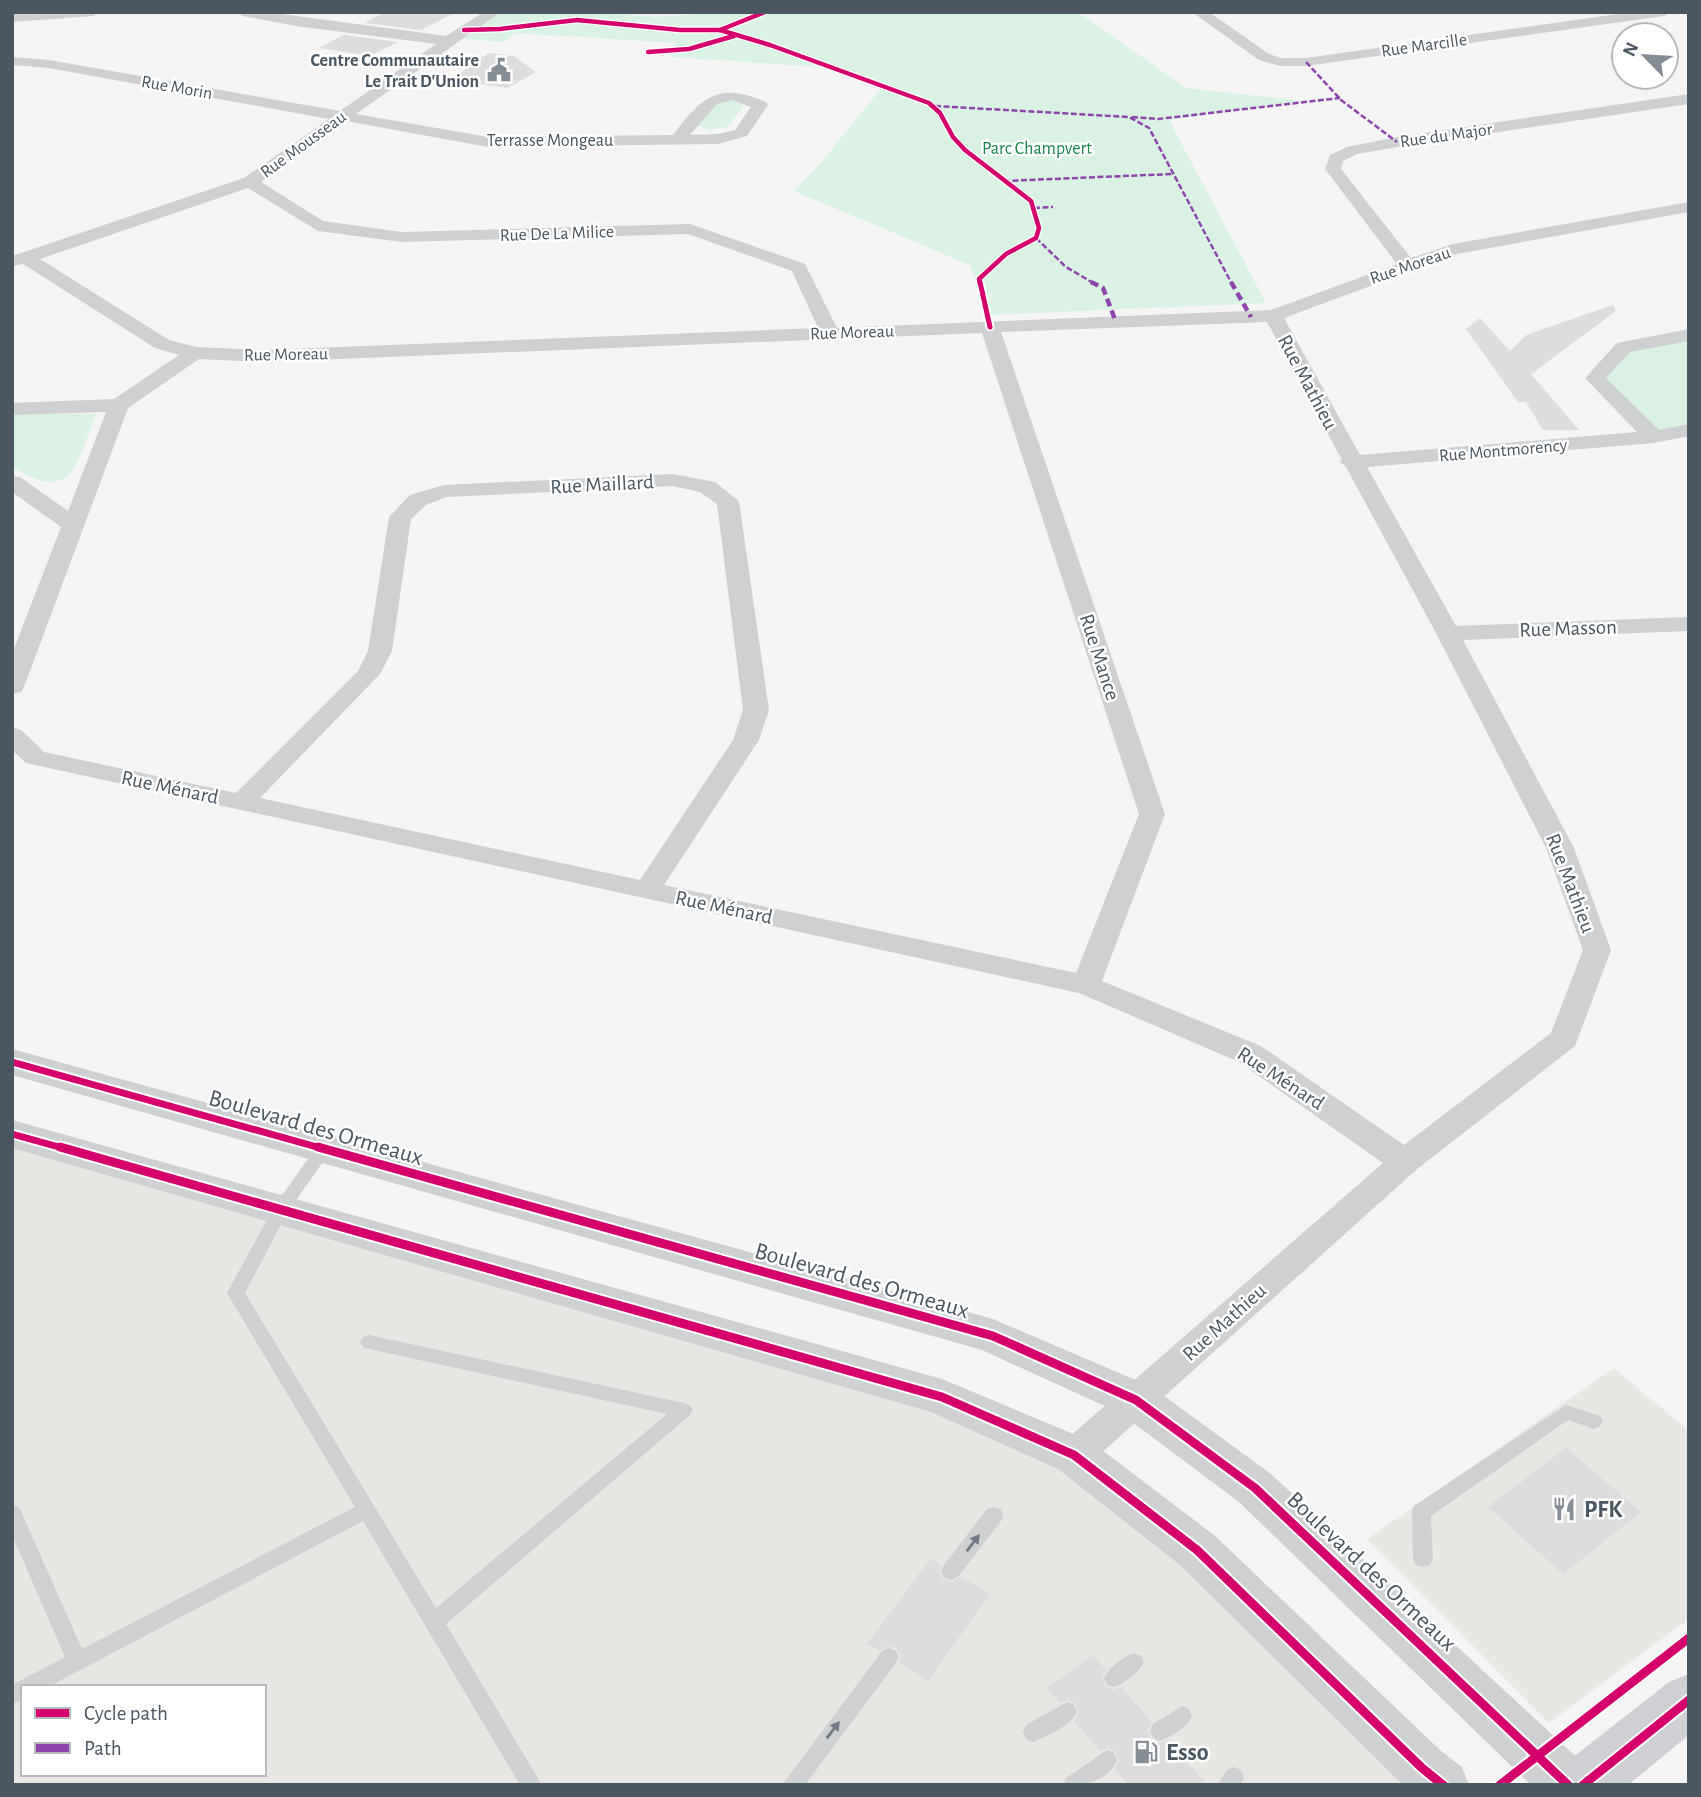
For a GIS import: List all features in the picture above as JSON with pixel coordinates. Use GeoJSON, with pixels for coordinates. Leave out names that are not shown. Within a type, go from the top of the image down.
{"type":"FeatureCollection","features":[{"type":"Feature","properties":{"kind":"main road"},"geometry":{"type":"LineString","coordinates":[[1583,1785],[1689,1700]]}},
{"type":"Feature","properties":{"kind":"street"},"geometry":{"type":"LineString","coordinates":[[12,18],[93,12]]}},
{"type":"Feature","properties":{"kind":"street"},"geometry":{"type":"LineString","coordinates":[[243,12],[309,24],[449,40]]}},
{"type":"Feature","properties":{"kind":"street","name":"Rue Mousseau"},"geometry":{"type":"LineString","coordinates":[[19,260],[250,182],[449,40],[494,12]]}},
{"type":"Feature","properties":{"kind":"street","name":"Rue Marcille"},"geometry":{"type":"LineString","coordinates":[[1199,12],[1264,57],[1280,62],[1320,60],[1664,12]]}},
{"type":"Feature","properties":{"kind":"street","name":"Rue Morin"},"geometry":{"type":"LineString","coordinates":[[12,61],[49,64],[341,116]]}},
{"type":"Feature","properties":{"kind":"street","name":"Terrasse Mongeau"},"geometry":{"type":"LineString","coordinates":[[341,116],[488,142],[718,139],[741,133],[760,105],[751,100],[722,96],[708,100],[678,139]]}},
{"type":"Feature","properties":{"kind":"street","name":"Rue du Major"},"geometry":{"type":"LineString","coordinates":[[1406,264],[1333,169],[1336,158],[1353,150],[1397,142],[1689,99]]}},
{"type":"Feature","properties":{"kind":"street","name":"Rue De La Milice"},"geometry":{"type":"LineString","coordinates":[[250,182],[318,226],[402,237],[690,229],[799,268],[830,333]]}},
{"type":"Feature","properties":{"kind":"street","name":"Rue Moreau"},"geometry":{"type":"LineString","coordinates":[[19,260],[162,344],[195,353],[264,356],[1273,316],[1406,264],[1487,241],[1689,207]]}},
{"type":"Feature","properties":{"kind":"street","name":"Rue Mathieu"},"geometry":{"type":"LineString","coordinates":[[1074,1455],[1405,1162],[1564,1039],[1597,950],[1560,848],[1448,633],[1273,316]]}},
{"type":"Feature","properties":{"kind":"street","name":"Rue Mance"},"geometry":{"type":"LineString","coordinates":[[990,327],[1152,814],[1086,985]]}},
{"type":"Feature","properties":{"kind":"street"},"geometry":{"type":"LineString","coordinates":[[1654,437],[1595,378],[1624,347],[1689,335]]}},
{"type":"Feature","properties":{"kind":"street"},"geometry":{"type":"LineString","coordinates":[[12,409],[119,405],[195,353]]}},
{"type":"Feature","properties":{"kind":"street"},"geometry":{"type":"LineString","coordinates":[[12,687],[119,405]]}},
{"type":"Feature","properties":{"kind":"street","name":"Rue Montmorency"},"geometry":{"type":"LineString","coordinates":[[1352,462],[1654,437],[1689,430]]}},
{"type":"Feature","properties":{"kind":"street","name":"Rue Maillard"},"geometry":{"type":"LineString","coordinates":[[241,803],[368,674],[380,650],[400,517],[418,500],[444,491],[673,480],[707,487],[728,501],[756,710],[746,740],[647,890]]}},
{"type":"Feature","properties":{"kind":"street"},"geometry":{"type":"LineString","coordinates":[[12,482],[74,526]]}},
{"type":"Feature","properties":{"kind":"street","name":"Rue Masson"},"geometry":{"type":"LineString","coordinates":[[1448,633],[1689,624]]}},
{"type":"Feature","properties":{"kind":"street","name":"Rue Ménard"},"geometry":{"type":"LineString","coordinates":[[12,735],[35,758],[1086,985],[1250,1054],[1405,1162]]}},
{"type":"Feature","properties":{"kind":"street","name":"Boulevard des Ormeaux"},"geometry":{"type":"LineString","coordinates":[[12,1062],[993,1336],[1136,1400],[1255,1488],[1568,1785]]}},
{"type":"Feature","properties":{"kind":"street"},"geometry":{"type":"LineString","coordinates":[[12,1134],[942,1397],[1074,1455],[1197,1550],[1422,1768],[1443,1785]]}},
{"type":"Feature","properties":{"kind":"lane"},"geometry":{"type":"LineString","coordinates":[[324,1149],[281,1209],[236,1293],[532,1785]]}},
{"type":"Feature","properties":{"kind":"lane"},"geometry":{"type":"LineString","coordinates":[[369,1342],[684,1410],[435,1620]]}},
{"type":"Feature","properties":{"kind":"lane"},"geometry":{"type":"LineString","coordinates":[[1423,1559],[1421,1513],[1566,1412],[1594,1420]]}},
{"type":"Feature","properties":{"kind":"lane"},"geometry":{"type":"LineString","coordinates":[[32,1685],[367,1510]]}},
{"type":"Feature","properties":{"kind":"lane"},"geometry":{"type":"LineString","coordinates":[[12,1513],[77,1661]]}},
{"type":"Feature","properties":{"kind":"lane"},"geometry":{"type":"LineString","coordinates":[[951,1571],[994,1515]]}},
{"type":"Feature","properties":{"kind":"lane"},"geometry":{"type":"LineString","coordinates":[[792,1785],[889,1657]]}},
{"type":"Feature","properties":{"kind":"lane"},"geometry":{"type":"LineString","coordinates":[[1114,1678],[1135,1662]]}},
{"type":"Feature","properties":{"kind":"lane"},"geometry":{"type":"LineString","coordinates":[[1033,1732],[1067,1712]]}},
{"type":"Feature","properties":{"kind":"lane"},"geometry":{"type":"LineString","coordinates":[[1160,1731],[1182,1716]]}},
{"type":"Feature","properties":{"kind":"lane"},"geometry":{"type":"LineString","coordinates":[[1073,1785],[1107,1760]]}},
{"type":"Feature","properties":{"kind":"shaded area"},"geometry":{"type":"Polygon","coordinates":[[[12,1134],[1074,1455],[1443,1785],[12,1785],[12,1134]]]}},
{"type":"Feature","properties":{"kind":"shaded area"},"geometry":{"type":"Polygon","coordinates":[[[1614,1368],[1689,1431],[1689,1619],[1549,1723],[1367,1539],[1614,1368]]]}},
{"type":"Feature","properties":{"kind":"green space","name":"Parc Champvert"},"geometry":{"type":"Polygon","coordinates":[[[501,12],[592,12],[656,17],[726,12],[1070,12],[1084,16],[1186,88],[1303,101],[1169,120],[1266,303],[986,315],[970,265],[794,191],[820,164],[882,87],[819,67],[672,57],[676,43],[515,33],[504,42],[464,39],[501,12]]]}},
{"type":"Feature","properties":{"kind":"green space"},"geometry":{"type":"Polygon","coordinates":[[[733,100],[744,106],[727,127],[710,130],[699,126],[715,104],[733,100]]]}},
{"type":"Feature","properties":{"kind":"green space"},"geometry":{"type":"Polygon","coordinates":[[[1689,335],[1689,430],[1654,437],[1595,378],[1624,347],[1689,335]]]}},
{"type":"Feature","properties":{"kind":"green space"},"geometry":{"type":"Polygon","coordinates":[[[12,414],[96,414],[77,463],[69,474],[60,480],[48,482],[32,478],[12,466],[12,414]]]}},
{"type":"Feature","properties":{"kind":"building"},"geometry":{"type":"Polygon","coordinates":[[[384,12],[456,12],[421,30],[365,23],[384,12]]]}},
{"type":"Feature","properties":{"kind":"building"},"geometry":{"type":"Polygon","coordinates":[[[343,35],[398,42],[370,56],[319,48],[343,35]]]}},
{"type":"Feature","properties":{"kind":"building","name":"Centre Communautaire Le Trait D'Union"},"geometry":{"type":"Polygon","coordinates":[[[489,53],[514,56],[536,72],[508,88],[450,80],[489,53]]]}},
{"type":"Feature","properties":{"kind":"building"},"geometry":{"type":"Polygon","coordinates":[[[1613,305],[1616,311],[1531,374],[1579,430],[1543,430],[1526,402],[1518,402],[1466,329],[1480,318],[1510,351],[1526,335],[1613,305]]]}},
{"type":"Feature","properties":{"kind":"building","name":"PFK"},"geometry":{"type":"Polygon","coordinates":[[[1566,1448],[1641,1512],[1563,1574],[1488,1507],[1566,1448]]]}},
{"type":"Feature","properties":{"kind":"building"},"geometry":{"type":"Polygon","coordinates":[[[930,1559],[941,1565],[939,1572],[943,1579],[952,1582],[961,1577],[990,1594],[928,1681],[899,1663],[901,1656],[897,1649],[888,1646],[879,1651],[867,1644],[930,1559]]]}},
{"type":"Feature","properties":{"kind":"building"},"geometry":{"type":"Polygon","coordinates":[[[1093,1655],[1106,1670],[1102,1677],[1105,1686],[1113,1690],[1121,1687],[1152,1722],[1148,1730],[1151,1739],[1159,1743],[1168,1740],[1207,1785],[1129,1785],[1115,1769],[1119,1761],[1116,1752],[1108,1748],[1100,1751],[1074,1721],[1079,1713],[1076,1704],[1068,1700],[1060,1703],[1046,1688],[1093,1655]]]}},
{"type":"Feature","properties":{"kind":"marked path"},"geometry":{"type":"LineString","coordinates":[[1306,62],[1341,100],[1397,142]]}},
{"type":"Feature","properties":{"kind":"marked path"},"geometry":{"type":"LineString","coordinates":[[1132,117],[1158,119],[1340,98]]}},
{"type":"Feature","properties":{"kind":"marked path"},"geometry":{"type":"LineString","coordinates":[[935,106],[1129,117],[1149,128],[1193,214],[1251,317]]}},
{"type":"Feature","properties":{"kind":"marked path"},"geometry":{"type":"LineString","coordinates":[[1004,181],[1172,174]]}},
{"type":"Feature","properties":{"kind":"marked path"},"geometry":{"type":"LineString","coordinates":[[1034,208],[1053,207]]}},
{"type":"Feature","properties":{"kind":"marked path"},"geometry":{"type":"LineString","coordinates":[[1036,238],[1066,267],[1103,288],[1116,322]]}},
{"type":"Feature","properties":{"kind":"cycle path"},"geometry":{"type":"LineString","coordinates":[[464,30],[500,29],[577,20],[680,30],[720,30],[765,12]]}},
{"type":"Feature","properties":{"kind":"cycle path"},"geometry":{"type":"LineString","coordinates":[[720,30],[770,45],[929,103],[944,117],[953,137],[965,150],[1031,201],[1039,228],[1036,238],[1006,254],[979,279],[990,327]]}},
{"type":"Feature","properties":{"kind":"cycle path"},"geometry":{"type":"LineString","coordinates":[[648,52],[689,49],[734,36]]}},
{"type":"Feature","properties":{"kind":"cycle path"},"geometry":{"type":"LineString","coordinates":[[12,1062],[993,1336],[1136,1400],[1255,1488],[1568,1785]]}},
{"type":"Feature","properties":{"kind":"cycle path"},"geometry":{"type":"LineString","coordinates":[[12,1134],[942,1397],[1074,1455],[1197,1550],[1422,1768],[1443,1785]]}},
{"type":"Feature","properties":{"kind":"cycle path"},"geometry":{"type":"LineString","coordinates":[[1500,1785],[1689,1638]]}},
{"type":"Feature","properties":{"kind":"cycle path"},"geometry":{"type":"LineString","coordinates":[[1583,1785],[1689,1700]]}},
{"type":"Feature","properties":{"kind":"place","name":"Centre Communautaire Le Trait D'Union"},"geometry":{"type":"Point","coordinates":[499,70]}},
{"type":"Feature","properties":{"kind":"place","name":"PFK"},"geometry":{"type":"Point","coordinates":[1564,1509]}},
{"type":"Feature","properties":{"kind":"place","name":"Esso"},"geometry":{"type":"Point","coordinates":[1146,1752]}}]}
